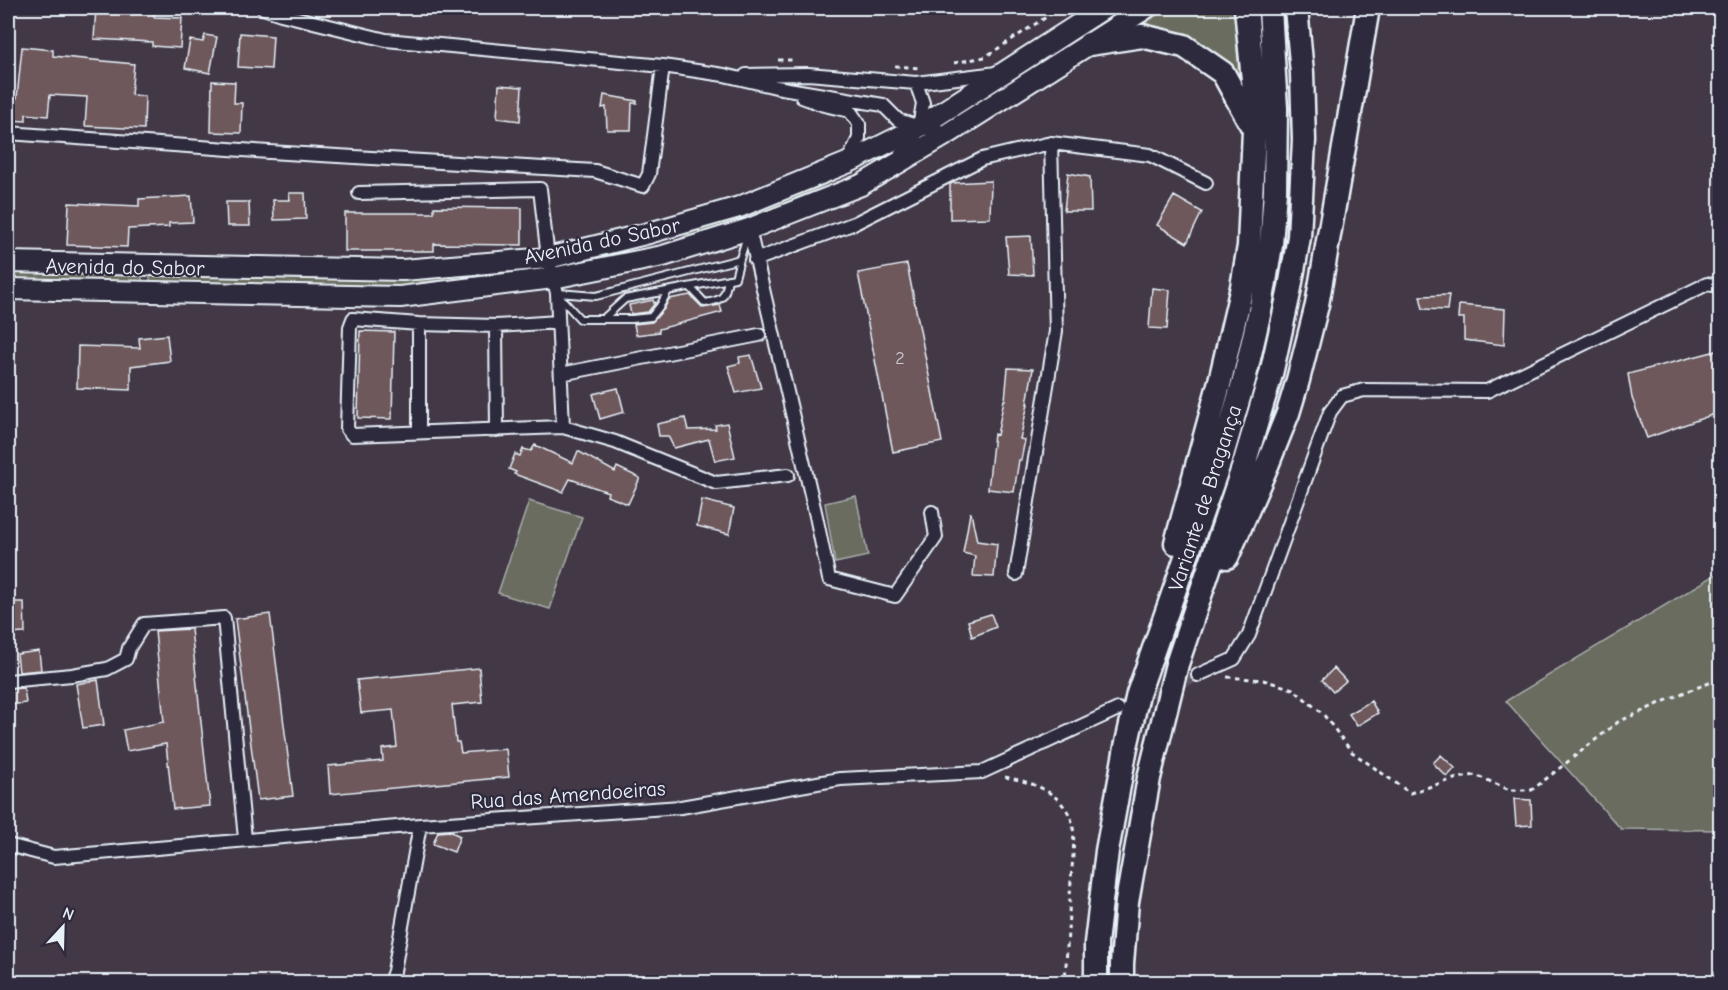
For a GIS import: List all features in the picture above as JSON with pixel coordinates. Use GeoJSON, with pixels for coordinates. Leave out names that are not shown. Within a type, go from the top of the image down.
{"type":"FeatureCollection","features":[{"type":"Feature","properties":{"kind":"highway"},"geometry":{"type":"LineString","coordinates":[[1138,694],[1155,615],[1220,381],[1249,246],[1254,90],[1246,8]]}},
{"type":"Feature","properties":{"kind":"highway","name":"Variante de Bragança"},"geometry":{"type":"LineString","coordinates":[[1096,982],[1096,943],[1107,850],[1138,694],[1223,452],[1244,380],[1261,306],[1271,245],[1275,191],[1276,109],[1270,8]]}},
{"type":"Feature","properties":{"kind":"highway","name":"Variante de Bragança"},"geometry":{"type":"LineString","coordinates":[[1122,982],[1127,902],[1149,778],[1177,664],[1243,468],[1270,374],[1289,293],[1299,237],[1304,140],[1302,73],[1296,8]]}},
{"type":"Feature","properties":{"kind":"highway"},"geometry":{"type":"LineString","coordinates":[[1177,664],[1268,463],[1288,413],[1298,380],[1317,305],[1368,8]]}},
{"type":"Feature","properties":{"kind":"highway"},"geometry":{"type":"LineString","coordinates":[[1089,44],[1142,36],[1184,46],[1223,72],[1254,130]]}},
{"type":"Feature","properties":{"kind":"main road","name":"Avenida do Sabor"},"geometry":{"type":"LineString","coordinates":[[8,262],[403,270],[548,258],[650,233],[739,207],[847,163],[919,127],[1104,8]]}},
{"type":"Feature","properties":{"kind":"main road","name":"Avenida do Sabor"},"geometry":{"type":"LineString","coordinates":[[8,289],[400,297],[555,286],[749,229],[861,184],[950,133],[1146,8]]}},
{"type":"Feature","properties":{"kind":"street"},"geometry":{"type":"LineString","coordinates":[[263,8],[281,15],[386,40],[663,66],[724,75],[776,87],[883,105],[898,120],[950,133]]}},
{"type":"Feature","properties":{"kind":"street"},"geometry":{"type":"LineString","coordinates":[[8,133],[257,151],[595,171],[643,186],[649,174],[663,66]]}},
{"type":"Feature","properties":{"kind":"street"},"geometry":{"type":"LineString","coordinates":[[724,75],[808,74],[916,83],[1002,72]]}},
{"type":"Feature","properties":{"kind":"street"},"geometry":{"type":"LineString","coordinates":[[861,184],[877,166],[910,147],[919,127],[923,103],[916,83]]}},
{"type":"Feature","properties":{"kind":"street"},"geometry":{"type":"LineString","coordinates":[[776,87],[824,105],[850,111],[859,124],[859,138],[847,163]]}},
{"type":"Feature","properties":{"kind":"street"},"geometry":{"type":"LineString","coordinates":[[1016,574],[1056,331],[1050,143]]}},
{"type":"Feature","properties":{"kind":"street"},"geometry":{"type":"LineString","coordinates":[[755,260],[855,223],[982,159],[1050,143],[1150,155],[1206,183]]}},
{"type":"Feature","properties":{"kind":"street"},"geometry":{"type":"LineString","coordinates":[[359,193],[540,189],[548,258],[555,286],[563,427]]}},
{"type":"Feature","properties":{"kind":"street"},"geometry":{"type":"LineString","coordinates":[[749,229],[829,579],[896,596],[936,537],[932,512]]}},
{"type":"Feature","properties":{"kind":"street"},"geometry":{"type":"LineString","coordinates":[[1198,675],[1234,659],[1249,634],[1330,412],[1342,396],[1364,390],[1487,391],[1707,284],[1720,286]]}},
{"type":"Feature","properties":{"kind":"street"},"geometry":{"type":"LineString","coordinates":[[558,322],[496,326],[353,319],[350,327],[347,429],[352,435],[563,427],[615,442],[716,483],[788,475]]}},
{"type":"Feature","properties":{"kind":"street"},"geometry":{"type":"LineString","coordinates":[[419,324],[419,432]]}},
{"type":"Feature","properties":{"kind":"street"},"geometry":{"type":"LineString","coordinates":[[496,326],[498,430]]}},
{"type":"Feature","properties":{"kind":"street"},"geometry":{"type":"LineString","coordinates":[[561,375],[759,335]]}},
{"type":"Feature","properties":{"kind":"street"},"geometry":{"type":"LineString","coordinates":[[8,681],[107,669],[126,659],[129,648],[144,624],[224,618],[244,839]]}},
{"type":"Feature","properties":{"kind":"street","name":"Rua das Amendoeiras"},"geometry":{"type":"LineString","coordinates":[[8,845],[54,857],[244,839],[681,807],[840,779],[982,772],[1118,709]]}},
{"type":"Feature","properties":{"kind":"street"},"geometry":{"type":"LineString","coordinates":[[390,982],[394,971],[420,825]]}},
{"type":"Feature","properties":{"kind":"lane"},"geometry":{"type":"LineString","coordinates":[[603,319],[625,299],[735,278],[749,229]]}},
{"type":"Feature","properties":{"kind":"lane"},"geometry":{"type":"LineString","coordinates":[[555,286],[596,296],[740,259]]}},
{"type":"Feature","properties":{"kind":"lane"},"geometry":{"type":"LineString","coordinates":[[690,287],[705,303],[719,301],[726,293],[728,279]]}},
{"type":"Feature","properties":{"kind":"lane"},"geometry":{"type":"LineString","coordinates":[[555,286],[580,319],[651,317],[668,291]]}},
{"type":"Feature","properties":{"kind":"path"},"geometry":{"type":"LineString","coordinates":[[952,64],[985,57],[1060,8]]}},
{"type":"Feature","properties":{"kind":"path"},"geometry":{"type":"LineString","coordinates":[[773,62],[783,59],[806,60]]}},
{"type":"Feature","properties":{"kind":"path"},"geometry":{"type":"LineString","coordinates":[[885,66],[930,69]]}},
{"type":"Feature","properties":{"kind":"path"},"geometry":{"type":"LineString","coordinates":[[1198,675],[1263,680],[1293,689],[1323,714],[1352,752],[1410,793],[1475,775],[1510,790],[1532,790],[1618,722],[1720,679]]}},
{"type":"Feature","properties":{"kind":"path"},"geometry":{"type":"LineString","coordinates":[[982,772],[1021,780],[1041,787],[1053,795],[1072,818],[1074,842],[1065,982]]}},
{"type":"Feature","properties":{"kind":"green space"},"geometry":{"type":"Polygon","coordinates":[[[1113,8],[1132,8],[948,122],[944,116],[1113,8]]]}},
{"type":"Feature","properties":{"kind":"green space"},"geometry":{"type":"Polygon","coordinates":[[[1168,8],[1234,8],[1239,75],[1205,48],[1183,36],[1141,26],[1168,8]]]}},
{"type":"Feature","properties":{"kind":"green space"},"geometry":{"type":"Polygon","coordinates":[[[900,147],[796,198],[776,211],[694,240],[618,256],[677,241],[696,230],[762,207],[900,147]]]}},
{"type":"Feature","properties":{"kind":"green space"},"geometry":{"type":"Polygon","coordinates":[[[510,271],[511,273],[507,275],[421,282],[400,289],[150,284],[150,276],[385,280],[427,279],[510,271]]]}},
{"type":"Feature","properties":{"kind":"green space"},"geometry":{"type":"Polygon","coordinates":[[[8,272],[142,276],[142,285],[8,281],[8,272]]]}},
{"type":"Feature","properties":{"kind":"green space"},"geometry":{"type":"Polygon","coordinates":[[[856,496],[868,556],[835,563],[825,503],[856,496]]]}},
{"type":"Feature","properties":{"kind":"green space"},"geometry":{"type":"Polygon","coordinates":[[[529,501],[582,517],[550,609],[498,593],[529,501]]]}},
{"type":"Feature","properties":{"kind":"green space"},"geometry":{"type":"Polygon","coordinates":[[[1720,572],[1720,830],[1621,829],[1506,701],[1720,572]]]}},
{"type":"Feature","properties":{"kind":"building"},"geometry":{"type":"Polygon","coordinates":[[[96,8],[154,11],[154,17],[182,18],[180,48],[152,46],[152,42],[94,39],[96,8]]]}},
{"type":"Feature","properties":{"kind":"building"},"geometry":{"type":"Polygon","coordinates":[[[240,33],[273,36],[271,69],[238,67],[240,33]]]}},
{"type":"Feature","properties":{"kind":"building"},"geometry":{"type":"Polygon","coordinates":[[[205,35],[217,37],[210,73],[185,68],[190,40],[203,42],[205,35]]]}},
{"type":"Feature","properties":{"kind":"building"},"geometry":{"type":"Polygon","coordinates":[[[22,47],[53,50],[53,56],[134,64],[131,95],[145,96],[144,129],[85,126],[87,97],[50,95],[48,116],[26,114],[26,121],[8,120],[11,97],[17,98],[22,47]]]}},
{"type":"Feature","properties":{"kind":"building"},"geometry":{"type":"Polygon","coordinates":[[[212,81],[235,82],[234,103],[242,103],[241,133],[211,132],[212,81]]]}},
{"type":"Feature","properties":{"kind":"building"},"geometry":{"type":"Polygon","coordinates":[[[499,85],[522,87],[520,121],[497,118],[499,85]]]}},
{"type":"Feature","properties":{"kind":"building"},"geometry":{"type":"Polygon","coordinates":[[[604,95],[637,101],[637,103],[632,103],[631,130],[607,130],[606,107],[602,108],[604,95]]]}},
{"type":"Feature","properties":{"kind":"building"},"geometry":{"type":"Polygon","coordinates":[[[1068,173],[1090,177],[1091,211],[1064,211],[1068,173]]]}},
{"type":"Feature","properties":{"kind":"building"},"geometry":{"type":"Polygon","coordinates":[[[991,181],[990,218],[950,219],[950,185],[952,183],[991,181]]]}},
{"type":"Feature","properties":{"kind":"building"},"geometry":{"type":"Polygon","coordinates":[[[289,193],[305,193],[306,219],[274,220],[273,200],[290,200],[289,193]]]}},
{"type":"Feature","properties":{"kind":"building"},"geometry":{"type":"Polygon","coordinates":[[[191,196],[193,222],[169,223],[169,227],[128,229],[127,247],[67,245],[69,203],[139,206],[139,199],[191,196]]]}},
{"type":"Feature","properties":{"kind":"building"},"geometry":{"type":"Polygon","coordinates":[[[1174,196],[1202,212],[1187,243],[1157,225],[1174,196]]]}},
{"type":"Feature","properties":{"kind":"building"},"geometry":{"type":"Polygon","coordinates":[[[226,202],[249,202],[250,226],[227,226],[226,202]]]}},
{"type":"Feature","properties":{"kind":"building"},"geometry":{"type":"Polygon","coordinates":[[[434,207],[522,208],[522,245],[434,244],[434,251],[345,251],[345,213],[434,213],[434,207]]]}},
{"type":"Feature","properties":{"kind":"building"},"geometry":{"type":"Polygon","coordinates":[[[1031,236],[1033,275],[1009,274],[1006,237],[1031,236]]]}},
{"type":"Feature","properties":{"kind":"building"},"geometry":{"type":"Polygon","coordinates":[[[907,264],[942,442],[893,452],[858,273],[907,264]]]}},
{"type":"Feature","properties":{"kind":"building"},"geometry":{"type":"Polygon","coordinates":[[[1152,288],[1170,290],[1167,329],[1149,328],[1152,288]]]}},
{"type":"Feature","properties":{"kind":"building"},"geometry":{"type":"Polygon","coordinates":[[[690,295],[703,308],[720,305],[722,312],[659,329],[659,332],[636,335],[634,324],[652,322],[664,309],[669,299],[690,295]]]}},
{"type":"Feature","properties":{"kind":"building"},"geometry":{"type":"Polygon","coordinates":[[[1449,295],[1447,310],[1423,309],[1420,296],[1449,295]]]}},
{"type":"Feature","properties":{"kind":"building"},"geometry":{"type":"Polygon","coordinates":[[[653,300],[654,303],[656,302],[648,312],[631,314],[629,305],[653,300]]]}},
{"type":"Feature","properties":{"kind":"building"},"geometry":{"type":"Polygon","coordinates":[[[1459,305],[1505,309],[1504,345],[1464,340],[1464,318],[1458,318],[1459,305]]]}},
{"type":"Feature","properties":{"kind":"building"},"geometry":{"type":"Polygon","coordinates":[[[360,331],[394,332],[392,419],[358,418],[360,331]]]}},
{"type":"Feature","properties":{"kind":"building"},"geometry":{"type":"Polygon","coordinates":[[[167,335],[170,361],[131,366],[131,390],[77,388],[78,346],[140,348],[139,338],[167,335]]]}},
{"type":"Feature","properties":{"kind":"building"},"geometry":{"type":"Polygon","coordinates":[[[1720,350],[1720,412],[1647,438],[1632,398],[1628,374],[1720,350]]]}},
{"type":"Feature","properties":{"kind":"building"},"geometry":{"type":"Polygon","coordinates":[[[751,355],[761,388],[736,393],[728,366],[740,363],[739,357],[751,355]]]}},
{"type":"Feature","properties":{"kind":"building"},"geometry":{"type":"Polygon","coordinates":[[[1008,368],[1033,369],[1020,439],[1025,440],[1014,492],[988,489],[994,434],[997,435],[1005,400],[1008,368]]]}},
{"type":"Feature","properties":{"kind":"building"},"geometry":{"type":"Polygon","coordinates":[[[618,388],[624,412],[600,419],[593,394],[618,388]]]}},
{"type":"Feature","properties":{"kind":"building"},"geometry":{"type":"Polygon","coordinates":[[[685,418],[688,430],[716,429],[715,425],[727,423],[735,457],[715,461],[709,439],[674,448],[668,436],[659,436],[657,424],[685,418]]]}},
{"type":"Feature","properties":{"kind":"building"},"geometry":{"type":"Polygon","coordinates":[[[535,445],[573,463],[578,451],[615,472],[617,467],[640,478],[628,504],[607,496],[608,492],[570,479],[563,492],[514,474],[516,472],[509,469],[515,454],[520,456],[523,449],[531,451],[535,445]]]}},
{"type":"Feature","properties":{"kind":"building"},"geometry":{"type":"Polygon","coordinates":[[[702,500],[734,508],[729,534],[697,526],[702,500]]]}},
{"type":"Feature","properties":{"kind":"building"},"geometry":{"type":"Polygon","coordinates":[[[970,513],[977,541],[997,544],[994,577],[973,576],[975,556],[963,553],[970,513]]]}},
{"type":"Feature","properties":{"kind":"building"},"geometry":{"type":"Polygon","coordinates":[[[8,602],[24,602],[25,633],[8,634],[8,602]]]}},
{"type":"Feature","properties":{"kind":"building"},"geometry":{"type":"Polygon","coordinates":[[[270,614],[293,796],[258,800],[235,619],[270,614]]]}},
{"type":"Feature","properties":{"kind":"building"},"geometry":{"type":"Polygon","coordinates":[[[991,614],[996,627],[972,637],[968,621],[991,614]]]}},
{"type":"Feature","properties":{"kind":"building"},"geometry":{"type":"Polygon","coordinates":[[[191,629],[210,806],[173,809],[166,744],[127,751],[123,730],[164,722],[155,631],[191,629]]]}},
{"type":"Feature","properties":{"kind":"building"},"geometry":{"type":"Polygon","coordinates":[[[39,651],[41,670],[19,672],[17,654],[39,651]]]}},
{"type":"Feature","properties":{"kind":"building"},"geometry":{"type":"Polygon","coordinates":[[[479,668],[482,702],[452,705],[456,742],[459,742],[461,753],[506,749],[509,777],[330,794],[328,766],[383,761],[382,749],[397,747],[393,710],[361,713],[357,680],[479,668]]]}},
{"type":"Feature","properties":{"kind":"building"},"geometry":{"type":"Polygon","coordinates":[[[1334,668],[1346,681],[1333,692],[1322,680],[1334,668]]]}},
{"type":"Feature","properties":{"kind":"building"},"geometry":{"type":"Polygon","coordinates":[[[98,680],[104,725],[83,728],[76,684],[98,680]]]}},
{"type":"Feature","properties":{"kind":"building"},"geometry":{"type":"Polygon","coordinates":[[[24,688],[26,703],[8,705],[8,689],[24,688]]]}},
{"type":"Feature","properties":{"kind":"building"},"geometry":{"type":"Polygon","coordinates":[[[1371,701],[1378,713],[1357,726],[1349,714],[1371,701]]]}},
{"type":"Feature","properties":{"kind":"building"},"geometry":{"type":"Polygon","coordinates":[[[1441,755],[1455,768],[1447,777],[1433,763],[1441,755]]]}},
{"type":"Feature","properties":{"kind":"building"},"geometry":{"type":"Polygon","coordinates":[[[1514,799],[1531,800],[1532,825],[1516,826],[1514,799]]]}},
{"type":"Feature","properties":{"kind":"building"},"geometry":{"type":"Polygon","coordinates":[[[449,831],[460,836],[454,852],[433,844],[438,832],[449,831]]]}},
{"type":"Feature","properties":{"kind":"tunnel"},"geometry":{"type":"LineString","coordinates":[[1136,702],[1198,675]]}}]}
